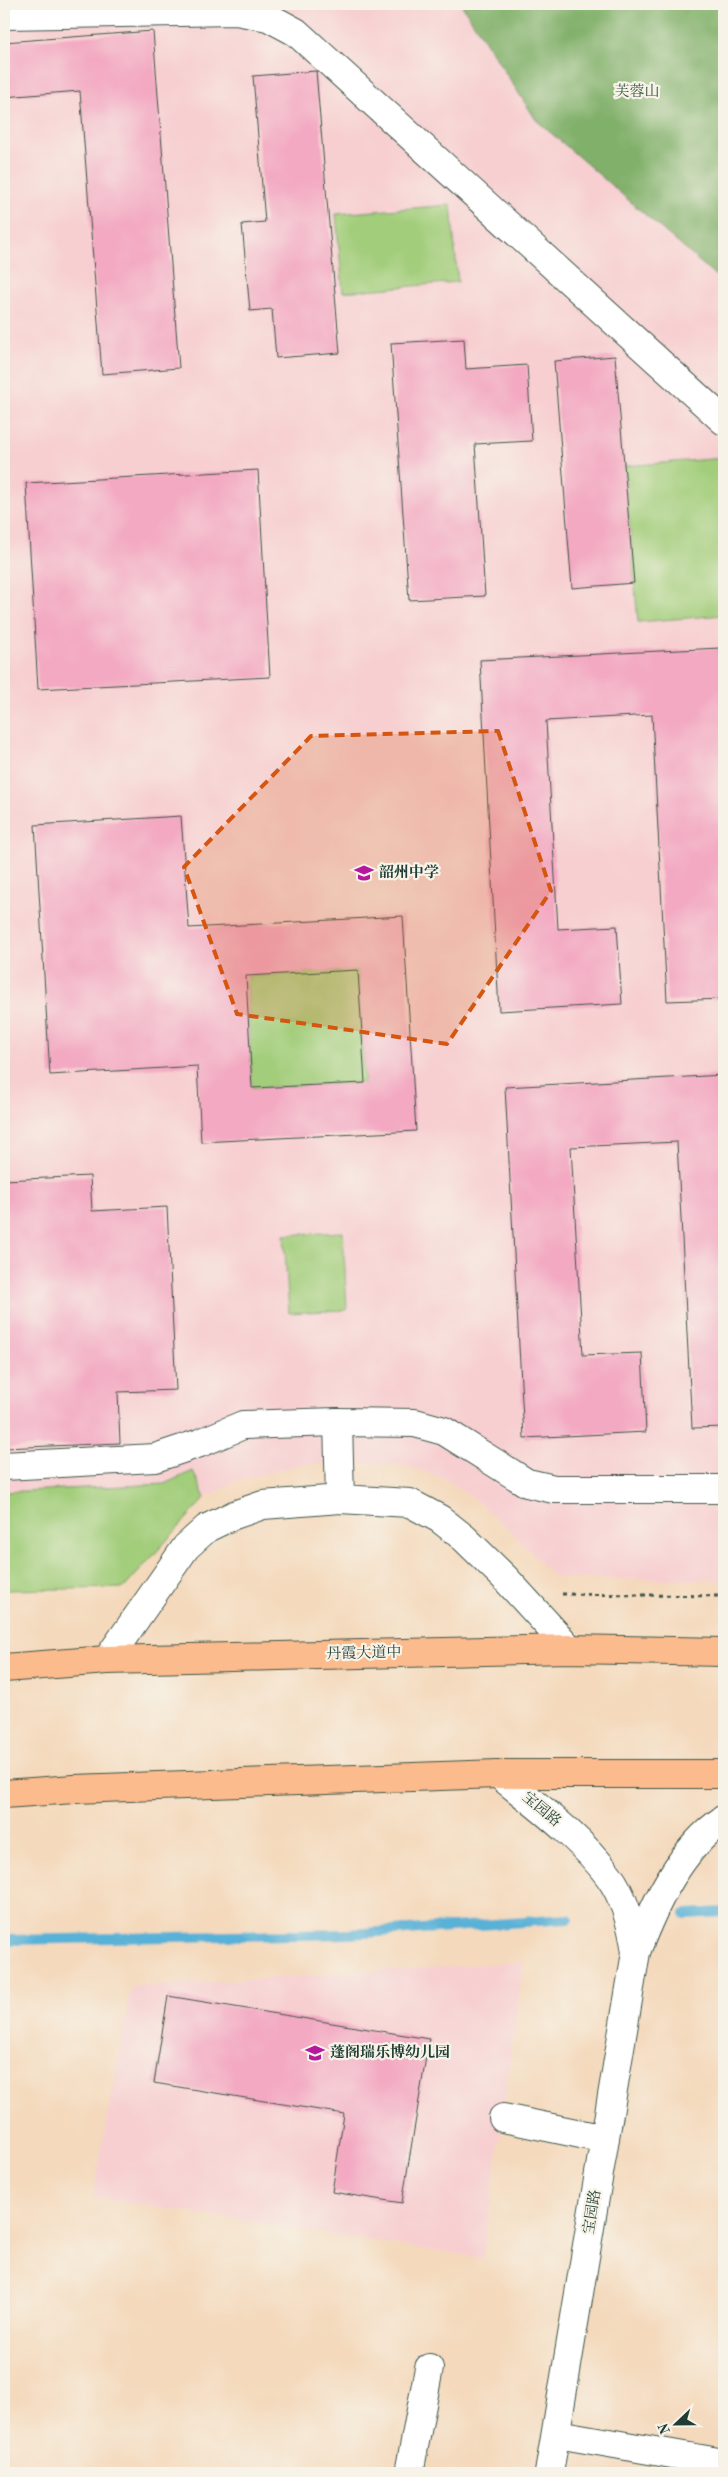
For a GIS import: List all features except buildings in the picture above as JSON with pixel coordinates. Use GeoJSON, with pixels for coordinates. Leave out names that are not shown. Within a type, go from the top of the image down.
{"type":"FeatureCollection","features":[{"type":"Feature","properties":{"kind":"main road","name":"丹霞大道中"},"geometry":{"type":"LineString","coordinates":[[4,1668],[107,1660],[570,1649],[724,1652]]}},
{"type":"Feature","properties":{"kind":"main road"},"geometry":{"type":"LineString","coordinates":[[4,1794],[74,1789],[498,1774],[724,1774]]}},
{"type":"Feature","properties":{"kind":"street"},"geometry":{"type":"LineString","coordinates":[[4,15],[236,11],[268,18],[296,32],[724,422]]}},
{"type":"Feature","properties":{"kind":"street"},"geometry":{"type":"LineString","coordinates":[[338,1422],[340,1498]]}},
{"type":"Feature","properties":{"kind":"street"},"geometry":{"type":"LineString","coordinates":[[4,1466],[155,1458],[200,1443],[243,1425],[338,1422],[415,1423],[444,1431],[527,1483],[554,1489],[724,1489]]}},
{"type":"Feature","properties":{"kind":"street"},"geometry":{"type":"LineString","coordinates":[[107,1660],[186,1547],[207,1528],[234,1515],[262,1505],[340,1498],[410,1503],[440,1519],[464,1538],[570,1649]]}},
{"type":"Feature","properties":{"kind":"street","name":"宝园路"},"geometry":{"type":"LineString","coordinates":[[498,1774],[569,1834],[610,1877],[623,1902],[632,1927],[636,1952]]}},
{"type":"Feature","properties":{"kind":"street","name":"宝园路"},"geometry":{"type":"LineString","coordinates":[[549,2473],[636,1952],[661,1897],[685,1857],[702,1837],[724,1819]]}},
{"type":"Feature","properties":{"kind":"street"},"geometry":{"type":"LineString","coordinates":[[503,2118],[605,2139]]}},
{"type":"Feature","properties":{"kind":"street"},"geometry":{"type":"LineString","coordinates":[[409,2473],[429,2368]]}},
{"type":"Feature","properties":{"kind":"street"},"geometry":{"type":"LineString","coordinates":[[557,2434],[724,2463]]}},
{"type":"Feature","properties":{"kind":"path"},"geometry":{"type":"LineString","coordinates":[[518,1593],[724,1596]]}},
{"type":"Feature","properties":{"kind":"highlighted area"},"geometry":{"type":"Polygon","coordinates":[[[498,731],[551,891],[447,1044],[237,1014],[184,867],[311,736],[498,731]]]}},
{"type":"Feature","properties":{"kind":"shaded area","name":"韶州中学"},"geometry":{"type":"Polygon","coordinates":[[[4,4],[461,4],[536,120],[724,283],[724,1580],[555,1578],[512,1532],[471,1496],[444,1478],[417,1469],[387,1463],[303,1464],[239,1480],[205,1498],[124,1588],[4,1590],[4,4]]]}},
{"type":"Feature","properties":{"kind":"shaded area","name":"蓬阁瑞乐博幼儿园"},"geometry":{"type":"Polygon","coordinates":[[[523,1962],[483,2258],[93,2197],[131,1987],[523,1962]]]}},
{"type":"Feature","properties":{"kind":"green space","name":"芙蓉山"},"geometry":{"type":"Polygon","coordinates":[[[461,4],[724,4],[724,283],[536,120],[461,4]]]}},
{"type":"Feature","properties":{"kind":"green space"},"geometry":{"type":"Polygon","coordinates":[[[451,205],[458,282],[343,292],[336,214],[451,205]]]}},
{"type":"Feature","properties":{"kind":"green space"},"geometry":{"type":"Polygon","coordinates":[[[724,458],[724,615],[638,622],[624,466],[724,458]]]}},
{"type":"Feature","properties":{"kind":"green space"},"geometry":{"type":"Polygon","coordinates":[[[358,970],[365,1083],[252,1088],[246,976],[358,970]]]}},
{"type":"Feature","properties":{"kind":"green space"},"geometry":{"type":"Polygon","coordinates":[[[343,1232],[347,1310],[289,1313],[284,1235],[343,1232]]]}},
{"type":"Feature","properties":{"kind":"green space"},"geometry":{"type":"Polygon","coordinates":[[[193,1471],[205,1498],[124,1588],[4,1590],[4,1492],[164,1484],[193,1471]]]}},
{"type":"Feature","properties":{"kind":"waterway"},"geometry":{"type":"LineString","coordinates":[[685,1914],[724,1912]]}},
{"type":"Feature","properties":{"kind":"waterway"},"geometry":{"type":"LineString","coordinates":[[4,1940],[349,1934],[568,1919]]}},
{"type":"Feature","properties":{"kind":"place","name":"韶州中学"},"geometry":{"type":"Point","coordinates":[364,873]}},
{"type":"Feature","properties":{"kind":"place","name":"蓬阁瑞乐博幼儿园"},"geometry":{"type":"Point","coordinates":[315,2053]}}]}
